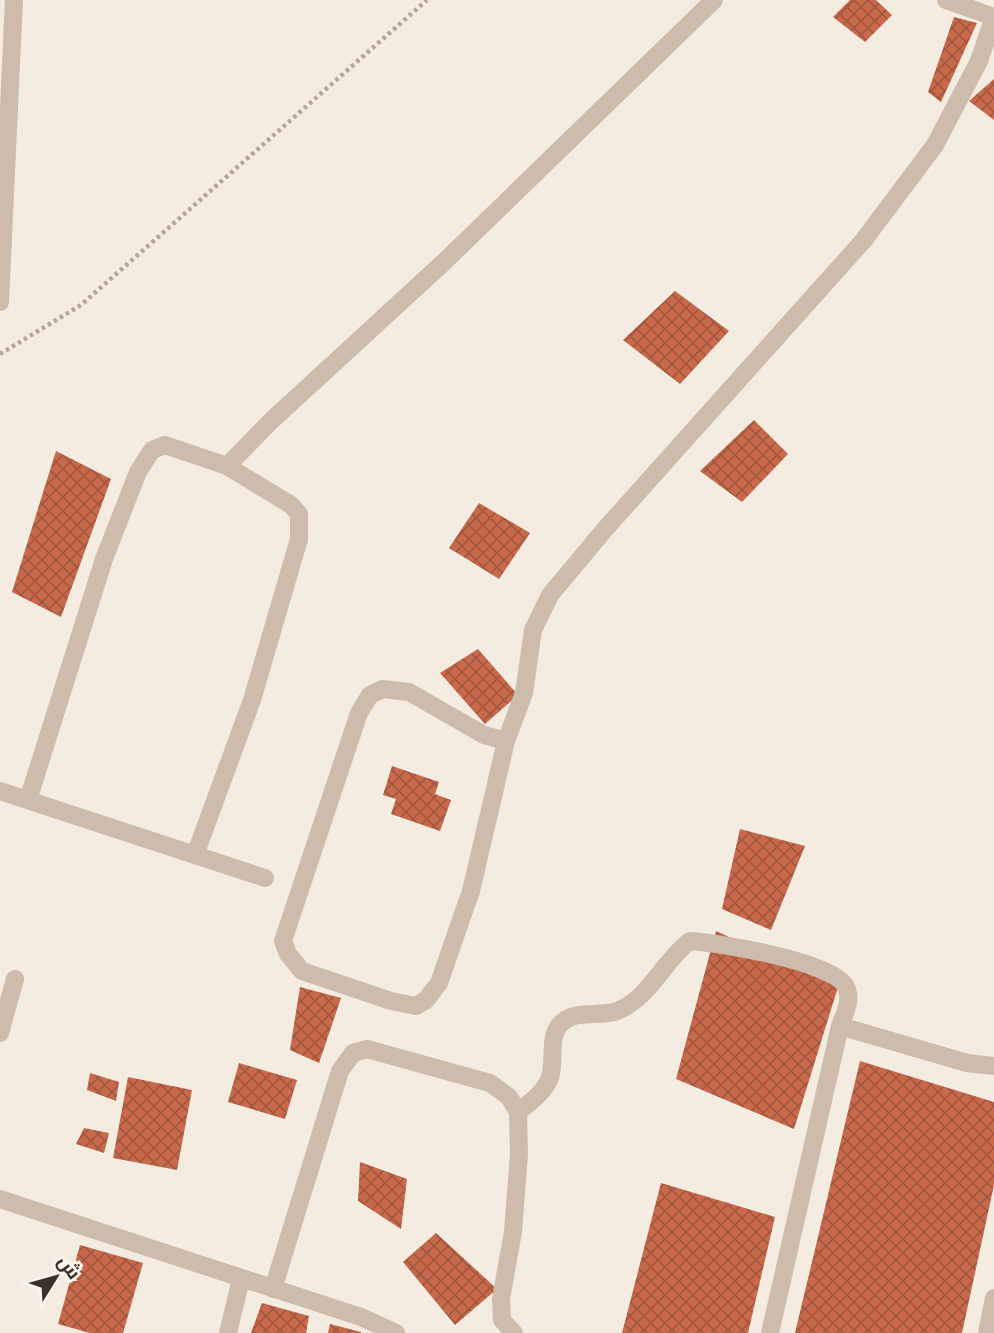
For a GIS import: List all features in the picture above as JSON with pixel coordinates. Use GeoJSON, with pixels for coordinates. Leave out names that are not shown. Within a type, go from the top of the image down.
{"type":"FeatureCollection","features":[{"type":"Feature","properties":{"kind":"street"},"geometry":{"type":"LineString","coordinates":[[0,302],[14,0]]}},
{"type":"Feature","properties":{"kind":"street"},"geometry":{"type":"LineString","coordinates":[[228,466],[271,421],[444,262],[714,0]]}},
{"type":"Feature","properties":{"kind":"street"},"geometry":{"type":"LineString","coordinates":[[506,741],[484,735],[409,692],[383,689],[370,695],[359,713],[283,941],[288,954],[302,971],[391,1001],[416,1006],[426,1000],[439,983],[471,891],[506,741],[524,693],[533,629],[551,595],[606,528],[863,241],[935,145],[979,61],[994,17],[946,0]]}},
{"type":"Feature","properties":{"kind":"street"},"geometry":{"type":"LineString","coordinates":[[29,800],[104,559],[138,472],[152,450],[165,445],[228,466],[292,505],[299,514],[299,538],[252,700],[195,855]]}},
{"type":"Feature","properties":{"kind":"street"},"geometry":{"type":"LineString","coordinates":[[0,791],[265,878]]}},
{"type":"Feature","properties":{"kind":"street"},"geometry":{"type":"LineString","coordinates":[[519,1112],[539,1095],[550,1079],[555,1032],[564,1021],[573,1017],[617,1011],[645,992],[676,951],[690,941],[726,944],[791,959],[831,973],[845,984],[850,998],[840,1026],[770,1333]]}},
{"type":"Feature","properties":{"kind":"street"},"geometry":{"type":"LineString","coordinates":[[0,1033],[15,979]]}},
{"type":"Feature","properties":{"kind":"street"},"geometry":{"type":"LineString","coordinates":[[840,1026],[967,1063],[994,1066]]}},
{"type":"Feature","properties":{"kind":"street"},"geometry":{"type":"LineString","coordinates":[[273,1289],[340,1071],[353,1053],[367,1049],[490,1083],[509,1097],[519,1112],[519,1154],[513,1231],[501,1299],[502,1320],[514,1333]]}},
{"type":"Feature","properties":{"kind":"street"},"geometry":{"type":"LineString","coordinates":[[0,1199],[361,1317],[396,1333]]}},
{"type":"Feature","properties":{"kind":"street"},"geometry":{"type":"LineString","coordinates":[[228,1333],[241,1279]]}},
{"type":"Feature","properties":{"kind":"street"},"geometry":{"type":"LineString","coordinates":[[987,1333],[994,1298]]}},
{"type":"Feature","properties":{"kind":"path"},"geometry":{"type":"LineString","coordinates":[[0,354],[81,305],[427,0]]}},
{"type":"Feature","properties":{"kind":"building"},"geometry":{"type":"Polygon","coordinates":[[[850,0],[876,0],[892,15],[865,42],[833,17],[850,0]]]}},
{"type":"Feature","properties":{"kind":"building"},"geometry":{"type":"Polygon","coordinates":[[[954,17],[977,23],[941,102],[928,92],[954,17]]]}},
{"type":"Feature","properties":{"kind":"building"},"geometry":{"type":"Polygon","coordinates":[[[994,79],[994,120],[969,101],[994,79]]]}},
{"type":"Feature","properties":{"kind":"building"},"geometry":{"type":"Polygon","coordinates":[[[675,291],[729,331],[680,384],[623,340],[675,291]]]}},
{"type":"Feature","properties":{"kind":"building"},"geometry":{"type":"Polygon","coordinates":[[[754,420],[788,454],[742,502],[700,471],[754,420]]]}},
{"type":"Feature","properties":{"kind":"building"},"geometry":{"type":"Polygon","coordinates":[[[56,451],[111,479],[61,617],[12,592],[56,451]]]}},
{"type":"Feature","properties":{"kind":"building"},"geometry":{"type":"Polygon","coordinates":[[[479,503],[530,533],[499,579],[449,548],[479,503]]]}},
{"type":"Feature","properties":{"kind":"building"},"geometry":{"type":"Polygon","coordinates":[[[478,649],[518,695],[485,724],[440,673],[478,649]]]}},
{"type":"Feature","properties":{"kind":"building"},"geometry":{"type":"Polygon","coordinates":[[[392,766],[439,782],[435,794],[451,800],[440,831],[391,814],[396,799],[383,795],[392,766]]]}},
{"type":"Feature","properties":{"kind":"building"},"geometry":{"type":"Polygon","coordinates":[[[740,829],[805,846],[771,930],[722,909],[740,829]]]}},
{"type":"Feature","properties":{"kind":"building"},"geometry":{"type":"Polygon","coordinates":[[[716,931],[838,987],[794,1129],[676,1079],[716,931]]]}},
{"type":"Feature","properties":{"kind":"building"},"geometry":{"type":"Polygon","coordinates":[[[300,987],[341,998],[319,1063],[290,1050],[300,987]]]}},
{"type":"Feature","properties":{"kind":"building"},"geometry":{"type":"Polygon","coordinates":[[[860,1061],[994,1102],[994,1185],[962,1333],[795,1333],[860,1061]]]}},
{"type":"Feature","properties":{"kind":"building"},"geometry":{"type":"Polygon","coordinates":[[[239,1063],[297,1080],[285,1119],[228,1102],[239,1063]]]}},
{"type":"Feature","properties":{"kind":"building"},"geometry":{"type":"Polygon","coordinates":[[[90,1073],[119,1082],[116,1101],[87,1090],[90,1073]]]}},
{"type":"Feature","properties":{"kind":"building"},"geometry":{"type":"Polygon","coordinates":[[[128,1077],[192,1090],[177,1170],[113,1158],[128,1077]]]}},
{"type":"Feature","properties":{"kind":"building"},"geometry":{"type":"Polygon","coordinates":[[[84,1128],[109,1133],[104,1153],[76,1144],[84,1128]]]}},
{"type":"Feature","properties":{"kind":"building"},"geometry":{"type":"Polygon","coordinates":[[[360,1162],[407,1179],[401,1229],[358,1201],[360,1162]]]}},
{"type":"Feature","properties":{"kind":"building"},"geometry":{"type":"Polygon","coordinates":[[[661,1183],[775,1217],[748,1333],[622,1333],[661,1183]]]}},
{"type":"Feature","properties":{"kind":"building"},"geometry":{"type":"Polygon","coordinates":[[[436,1233],[497,1289],[455,1325],[403,1262],[436,1233]]]}},
{"type":"Feature","properties":{"kind":"building"},"geometry":{"type":"Polygon","coordinates":[[[80,1245],[143,1263],[123,1333],[90,1333],[58,1324],[80,1245]]]}},
{"type":"Feature","properties":{"kind":"building"},"geometry":{"type":"Polygon","coordinates":[[[262,1303],[309,1316],[306,1333],[251,1333],[262,1303]]]}},
{"type":"Feature","properties":{"kind":"building"},"geometry":{"type":"Polygon","coordinates":[[[330,1324],[361,1332],[361,1333],[328,1333],[330,1324]]]}}]}
